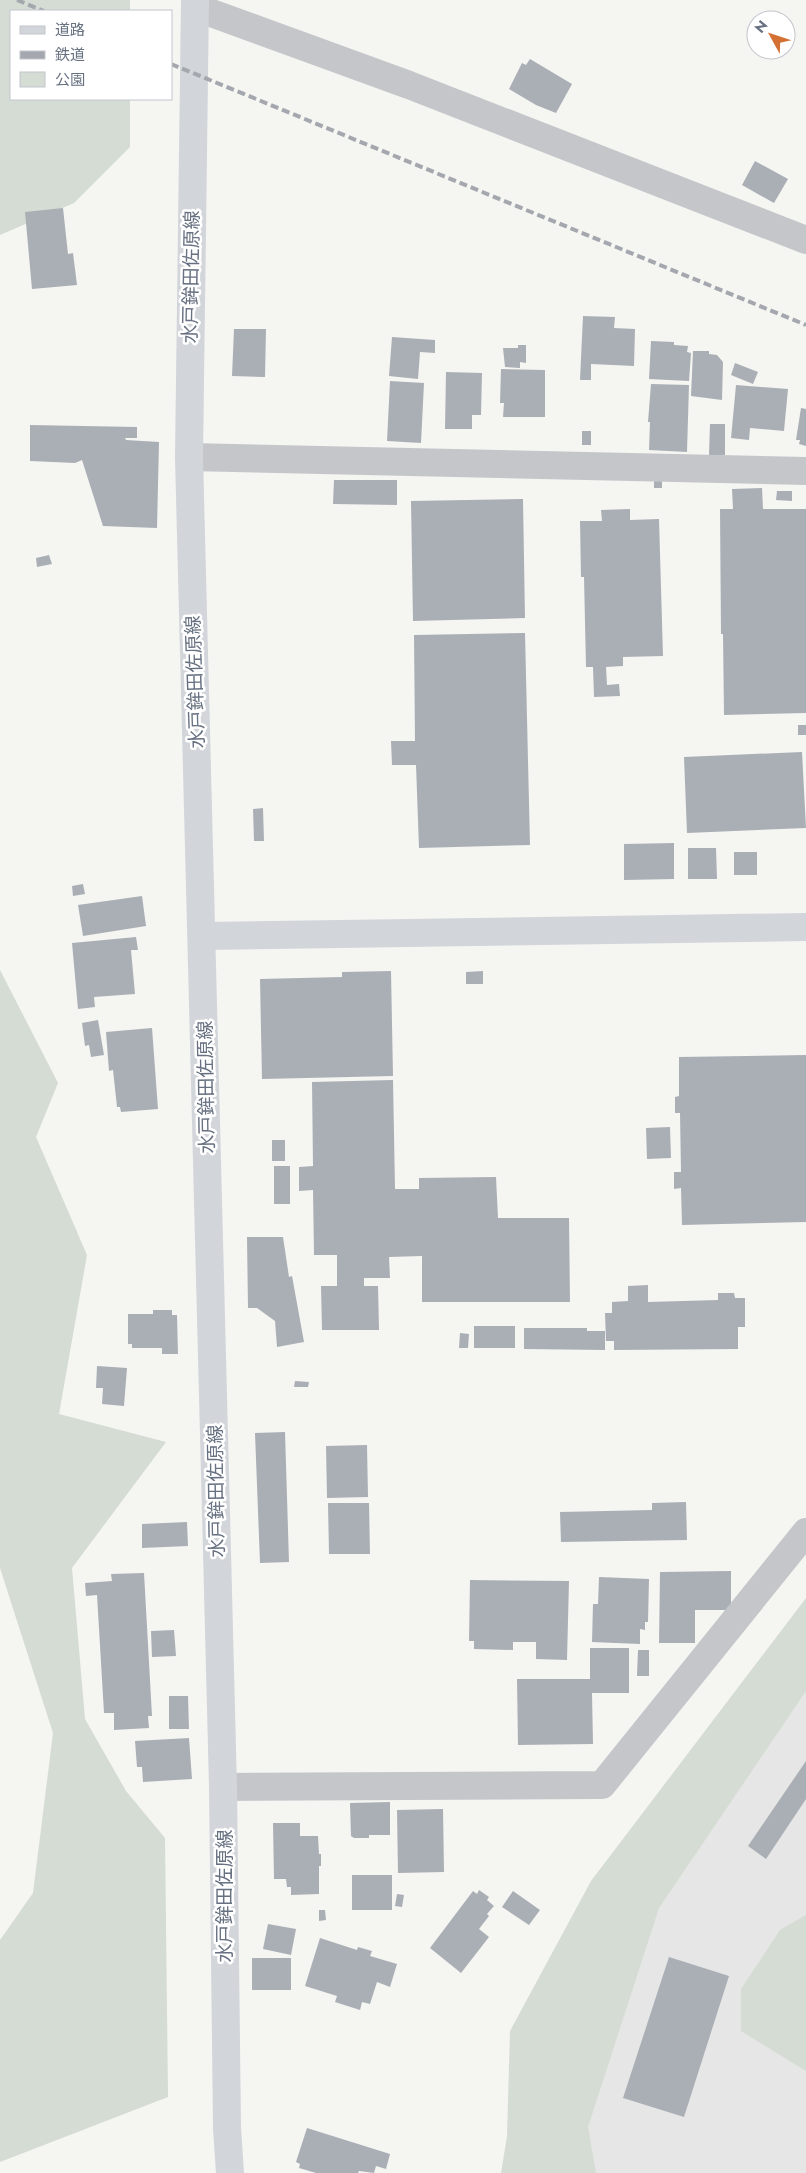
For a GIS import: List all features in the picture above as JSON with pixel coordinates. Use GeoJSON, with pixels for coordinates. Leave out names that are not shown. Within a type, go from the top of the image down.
{"type":"FeatureCollection","features":[{"type":"Feature","properties":{"kind":"main road","name":"水戸鉾田佐原線"},"geometry":{"type":"LineString","coordinates":[[195,12],[189,457],[224,1787],[227,2128],[230,2173]]}},
{"type":"Feature","properties":{"kind":"main road"},"geometry":{"type":"LineString","coordinates":[[202,936],[806,927]]}},
{"type":"Feature","properties":{"kind":"street"},"geometry":{"type":"LineString","coordinates":[[195,12],[409,85],[806,240]]}},
{"type":"Feature","properties":{"kind":"street"},"geometry":{"type":"LineString","coordinates":[[189,457],[806,471]]}},
{"type":"Feature","properties":{"kind":"street"},"geometry":{"type":"LineString","coordinates":[[224,1787],[602,1785],[806,1532]]}},
{"type":"Feature","properties":{"kind":"shaded area"},"geometry":{"type":"Polygon","coordinates":[[[806,1684],[806,2173],[583,2173],[582,2161],[604,2039],[691,1830],[806,1684]]]}},
{"type":"Feature","properties":{"kind":"green space"},"geometry":{"type":"Polygon","coordinates":[[[0,0],[130,0],[130,10],[10,10],[10,100],[130,100],[130,147],[74,203],[0,235],[0,0]]]}},
{"type":"Feature","properties":{"kind":"green space"},"geometry":{"type":"Polygon","coordinates":[[[0,970],[58,1083],[36,1137],[87,1255],[59,1414],[166,1442],[72,1568],[85,1719],[126,1791],[165,1838],[168,2097],[0,2162],[0,1940],[33,1893],[53,1733],[0,1568],[0,970]]]}},
{"type":"Feature","properties":{"kind":"green space"},"geometry":{"type":"Polygon","coordinates":[[[806,1598],[806,1691],[659,1908],[588,2127],[596,2173],[501,2173],[507,2136],[510,2031],[591,1881],[806,1598]]]}},
{"type":"Feature","properties":{"kind":"green space"},"geometry":{"type":"Polygon","coordinates":[[[806,1915],[806,2071],[741,2031],[741,1989],[780,1930],[806,1915]]]}},
{"type":"Feature","properties":{"kind":"building"},"geometry":{"type":"Polygon","coordinates":[[[530,59],[572,84],[556,113],[536,105],[509,89],[522,63],[526,65],[530,59]]]}},
{"type":"Feature","properties":{"kind":"building"},"geometry":{"type":"Polygon","coordinates":[[[755,161],[788,179],[774,203],[742,185],[755,161]]]}},
{"type":"Feature","properties":{"kind":"building"},"geometry":{"type":"Polygon","coordinates":[[[63,208],[68,254],[73,253],[77,285],[32,289],[25,212],[63,208]]]}},
{"type":"Feature","properties":{"kind":"building"},"geometry":{"type":"Polygon","coordinates":[[[583,316],[615,317],[614,328],[635,329],[634,366],[591,364],[591,380],[580,380],[583,316]]]}},
{"type":"Feature","properties":{"kind":"building"},"geometry":{"type":"Polygon","coordinates":[[[234,329],[266,329],[265,377],[232,376],[234,329]]]}},
{"type":"Feature","properties":{"kind":"building"},"geometry":{"type":"Polygon","coordinates":[[[392,337],[435,340],[435,353],[420,352],[418,379],[389,376],[392,337]]]}},
{"type":"Feature","properties":{"kind":"building"},"geometry":{"type":"Polygon","coordinates":[[[651,341],[674,342],[674,345],[688,346],[687,352],[691,353],[689,381],[649,379],[651,341]]]}},
{"type":"Feature","properties":{"kind":"building"},"geometry":{"type":"Polygon","coordinates":[[[518,345],[526,345],[526,363],[520,362],[520,368],[505,367],[503,348],[518,348],[518,345]]]}},
{"type":"Feature","properties":{"kind":"building"},"geometry":{"type":"Polygon","coordinates":[[[693,351],[709,351],[709,354],[717,355],[723,362],[722,400],[691,396],[693,351]]]}},
{"type":"Feature","properties":{"kind":"building"},"geometry":{"type":"Polygon","coordinates":[[[735,363],[758,372],[753,384],[731,375],[735,363]]]}},
{"type":"Feature","properties":{"kind":"building"},"geometry":{"type":"Polygon","coordinates":[[[501,369],[545,370],[545,417],[503,417],[504,403],[500,403],[501,369]]]}},
{"type":"Feature","properties":{"kind":"building"},"geometry":{"type":"Polygon","coordinates":[[[446,372],[482,373],[481,415],[472,415],[472,429],[445,429],[446,372]]]}},
{"type":"Feature","properties":{"kind":"building"},"geometry":{"type":"Polygon","coordinates":[[[390,381],[424,383],[421,443],[387,441],[390,381]]]}},
{"type":"Feature","properties":{"kind":"building"},"geometry":{"type":"Polygon","coordinates":[[[651,384],[689,385],[687,452],[649,450],[650,422],[648,422],[651,384]]]}},
{"type":"Feature","properties":{"kind":"building"},"geometry":{"type":"Polygon","coordinates":[[[736,385],[788,389],[784,431],[750,428],[749,440],[731,438],[736,385]]]}},
{"type":"Feature","properties":{"kind":"building"},"geometry":{"type":"Polygon","coordinates":[[[801,408],[806,409],[806,446],[799,444],[800,440],[796,440],[801,408]]]}},
{"type":"Feature","properties":{"kind":"building"},"geometry":{"type":"Polygon","coordinates":[[[710,424],[725,424],[725,455],[709,455],[710,424]]]}},
{"type":"Feature","properties":{"kind":"building"},"geometry":{"type":"Polygon","coordinates":[[[30,425],[137,427],[137,438],[125,438],[126,440],[159,442],[157,528],[103,526],[82,460],[75,463],[30,461],[30,425]]]}},
{"type":"Feature","properties":{"kind":"building"},"geometry":{"type":"Polygon","coordinates":[[[582,431],[591,431],[591,445],[582,445],[582,431]]]}},
{"type":"Feature","properties":{"kind":"building"},"geometry":{"type":"Polygon","coordinates":[[[334,480],[397,480],[397,505],[333,504],[334,480]]]}},
{"type":"Feature","properties":{"kind":"building"},"geometry":{"type":"Polygon","coordinates":[[[654,481],[662,481],[662,488],[654,488],[654,481]]]}},
{"type":"Feature","properties":{"kind":"building"},"geometry":{"type":"Polygon","coordinates":[[[762,488],[763,509],[806,509],[806,713],[724,715],[720,509],[733,509],[732,489],[762,488]]]}},
{"type":"Feature","properties":{"kind":"building"},"geometry":{"type":"Polygon","coordinates":[[[777,491],[792,491],[792,501],[776,500],[777,491]]]}},
{"type":"Feature","properties":{"kind":"building"},"geometry":{"type":"Polygon","coordinates":[[[523,499],[525,618],[413,621],[411,501],[523,499]]]}},
{"type":"Feature","properties":{"kind":"building"},"geometry":{"type":"Polygon","coordinates":[[[630,509],[630,520],[659,519],[663,656],[623,657],[623,666],[606,667],[607,685],[619,684],[620,696],[594,697],[593,667],[586,667],[584,577],[581,577],[580,521],[602,521],[601,510],[630,509]]]}},
{"type":"Feature","properties":{"kind":"building"},"geometry":{"type":"Polygon","coordinates":[[[49,555],[52,564],[37,567],[36,558],[49,555]]]}},
{"type":"Feature","properties":{"kind":"building"},"geometry":{"type":"Polygon","coordinates":[[[525,633],[530,845],[419,848],[416,765],[392,765],[391,741],[415,741],[414,635],[525,633]]]}},
{"type":"Feature","properties":{"kind":"building"},"geometry":{"type":"Polygon","coordinates":[[[798,725],[806,725],[806,735],[798,735],[798,725]]]}},
{"type":"Feature","properties":{"kind":"building"},"geometry":{"type":"Polygon","coordinates":[[[802,752],[806,828],[687,833],[684,757],[802,752]]]}},
{"type":"Feature","properties":{"kind":"building"},"geometry":{"type":"Polygon","coordinates":[[[263,808],[264,841],[254,841],[253,809],[263,808]]]}},
{"type":"Feature","properties":{"kind":"building"},"geometry":{"type":"Polygon","coordinates":[[[674,843],[674,879],[624,880],[624,844],[674,843]]]}},
{"type":"Feature","properties":{"kind":"building"},"geometry":{"type":"Polygon","coordinates":[[[688,848],[716,848],[717,879],[688,879],[688,848]]]}},
{"type":"Feature","properties":{"kind":"building"},"geometry":{"type":"Polygon","coordinates":[[[734,852],[757,852],[757,875],[734,875],[734,852]]]}},
{"type":"Feature","properties":{"kind":"building"},"geometry":{"type":"Polygon","coordinates":[[[83,884],[85,894],[73,896],[72,886],[83,884]]]}},
{"type":"Feature","properties":{"kind":"building"},"geometry":{"type":"Polygon","coordinates":[[[142,896],[146,926],[83,936],[78,905],[142,896]]]}},
{"type":"Feature","properties":{"kind":"building"},"geometry":{"type":"Polygon","coordinates":[[[136,937],[138,950],[131,950],[135,994],[94,997],[95,1007],[78,1009],[72,943],[136,937]]]}},
{"type":"Feature","properties":{"kind":"building"},"geometry":{"type":"Polygon","coordinates":[[[391,971],[393,1076],[262,1079],[260,979],[342,977],[342,972],[391,971]]]}},
{"type":"Feature","properties":{"kind":"building"},"geometry":{"type":"Polygon","coordinates":[[[483,971],[483,984],[466,984],[466,972],[483,971]]]}},
{"type":"Feature","properties":{"kind":"building"},"geometry":{"type":"Polygon","coordinates":[[[98,1020],[104,1055],[91,1057],[89,1045],[85,1046],[82,1023],[98,1020]]]}},
{"type":"Feature","properties":{"kind":"building"},"geometry":{"type":"Polygon","coordinates":[[[152,1028],[158,1109],[121,1112],[120,1107],[117,1107],[113,1070],[109,1071],[106,1032],[152,1028]]]}},
{"type":"Feature","properties":{"kind":"building"},"geometry":{"type":"Polygon","coordinates":[[[806,1055],[806,1222],[682,1225],[681,1188],[674,1189],[674,1172],[681,1172],[680,1113],[675,1113],[675,1097],[679,1096],[679,1057],[806,1055]]]}},
{"type":"Feature","properties":{"kind":"building"},"geometry":{"type":"Polygon","coordinates":[[[393,1080],[395,1189],[419,1189],[419,1178],[496,1177],[498,1218],[569,1218],[570,1302],[422,1302],[422,1256],[389,1257],[390,1278],[364,1278],[364,1286],[378,1286],[379,1330],[322,1330],[321,1286],[337,1286],[337,1255],[314,1255],[313,1190],[299,1191],[299,1167],[313,1166],[312,1082],[393,1080]]]}},
{"type":"Feature","properties":{"kind":"building"},"geometry":{"type":"Polygon","coordinates":[[[670,1127],[671,1158],[647,1159],[646,1128],[670,1127]]]}},
{"type":"Feature","properties":{"kind":"building"},"geometry":{"type":"Polygon","coordinates":[[[272,1140],[285,1140],[285,1161],[272,1161],[272,1140]]]}},
{"type":"Feature","properties":{"kind":"building"},"geometry":{"type":"Polygon","coordinates":[[[274,1166],[290,1166],[290,1204],[274,1204],[274,1166]]]}},
{"type":"Feature","properties":{"kind":"building"},"geometry":{"type":"Polygon","coordinates":[[[247,1237],[283,1237],[289,1277],[292,1276],[304,1342],[277,1347],[275,1321],[257,1308],[248,1308],[247,1237]]]}},
{"type":"Feature","properties":{"kind":"building"},"geometry":{"type":"Polygon","coordinates":[[[648,1285],[648,1302],[718,1300],[718,1293],[734,1293],[735,1298],[745,1298],[745,1327],[738,1327],[738,1349],[614,1350],[614,1341],[606,1341],[605,1313],[612,1313],[612,1302],[628,1301],[628,1286],[648,1285]]]}},
{"type":"Feature","properties":{"kind":"building"},"geometry":{"type":"Polygon","coordinates":[[[153,1310],[172,1310],[172,1315],[177,1315],[178,1354],[162,1354],[162,1348],[132,1348],[132,1344],[128,1344],[128,1314],[153,1314],[153,1310]]]}},
{"type":"Feature","properties":{"kind":"building"},"geometry":{"type":"Polygon","coordinates":[[[474,1326],[515,1326],[515,1348],[474,1348],[474,1326]]]}},
{"type":"Feature","properties":{"kind":"building"},"geometry":{"type":"Polygon","coordinates":[[[524,1328],[587,1328],[587,1331],[605,1331],[605,1350],[524,1349],[524,1328]]]}},
{"type":"Feature","properties":{"kind":"building"},"geometry":{"type":"Polygon","coordinates":[[[460,1333],[469,1334],[468,1348],[459,1348],[460,1333]]]}},
{"type":"Feature","properties":{"kind":"building"},"geometry":{"type":"Polygon","coordinates":[[[97,1366],[127,1368],[124,1406],[102,1404],[103,1388],[96,1388],[97,1366]]]}},
{"type":"Feature","properties":{"kind":"building"},"geometry":{"type":"Polygon","coordinates":[[[295,1381],[309,1382],[308,1387],[294,1387],[295,1381]]]}},
{"type":"Feature","properties":{"kind":"building"},"geometry":{"type":"Polygon","coordinates":[[[285,1432],[289,1562],[260,1563],[255,1433],[285,1432]]]}},
{"type":"Feature","properties":{"kind":"building"},"geometry":{"type":"Polygon","coordinates":[[[367,1445],[368,1497],[327,1498],[326,1446],[367,1445]]]}},
{"type":"Feature","properties":{"kind":"building"},"geometry":{"type":"Polygon","coordinates":[[[686,1502],[687,1540],[561,1542],[560,1512],[652,1510],[652,1503],[686,1502]]]}},
{"type":"Feature","properties":{"kind":"building"},"geometry":{"type":"Polygon","coordinates":[[[328,1503],[369,1503],[370,1554],[329,1554],[328,1503]]]}},
{"type":"Feature","properties":{"kind":"building"},"geometry":{"type":"Polygon","coordinates":[[[187,1522],[188,1546],[142,1548],[142,1524],[187,1522]]]}},
{"type":"Feature","properties":{"kind":"building"},"geometry":{"type":"Polygon","coordinates":[[[731,1571],[731,1610],[695,1610],[695,1643],[659,1643],[660,1572],[731,1571]]]}},
{"type":"Feature","properties":{"kind":"building"},"geometry":{"type":"Polygon","coordinates":[[[144,1573],[152,1716],[148,1716],[149,1728],[114,1730],[114,1713],[104,1713],[97,1595],[86,1596],[85,1583],[112,1581],[111,1574],[144,1573]]]}},
{"type":"Feature","properties":{"kind":"building"},"geometry":{"type":"Polygon","coordinates":[[[599,1577],[649,1579],[648,1622],[645,1622],[645,1630],[640,1629],[640,1644],[592,1642],[593,1604],[598,1604],[599,1577]]]}},
{"type":"Feature","properties":{"kind":"building"},"geometry":{"type":"Polygon","coordinates":[[[470,1580],[569,1581],[567,1660],[536,1659],[536,1642],[513,1642],[513,1650],[474,1649],[474,1641],[469,1641],[470,1580]]]}},
{"type":"Feature","properties":{"kind":"building"},"geometry":{"type":"Polygon","coordinates":[[[174,1630],[176,1656],[152,1657],[151,1631],[174,1630]]]}},
{"type":"Feature","properties":{"kind":"building"},"geometry":{"type":"Polygon","coordinates":[[[590,1648],[629,1648],[629,1693],[592,1693],[593,1744],[518,1745],[517,1679],[590,1679],[590,1648]]]}},
{"type":"Feature","properties":{"kind":"building"},"geometry":{"type":"Polygon","coordinates":[[[638,1650],[649,1650],[649,1676],[637,1676],[638,1650]]]}},
{"type":"Feature","properties":{"kind":"building"},"geometry":{"type":"Polygon","coordinates":[[[169,1696],[188,1696],[189,1729],[169,1729],[169,1696]]]}},
{"type":"Feature","properties":{"kind":"building"},"geometry":{"type":"Polygon","coordinates":[[[189,1738],[192,1779],[143,1782],[142,1767],[137,1767],[135,1741],[189,1738]]]}},
{"type":"Feature","properties":{"kind":"building"},"geometry":{"type":"Polygon","coordinates":[[[806,1761],[806,1799],[766,1859],[748,1846],[806,1761]]]}},
{"type":"Feature","properties":{"kind":"building"},"geometry":{"type":"Polygon","coordinates":[[[390,1802],[390,1835],[369,1835],[369,1838],[354,1838],[351,1836],[350,1803],[390,1802]]]}},
{"type":"Feature","properties":{"kind":"building"},"geometry":{"type":"Polygon","coordinates":[[[443,1809],[444,1872],[398,1873],[397,1810],[443,1809]]]}},
{"type":"Feature","properties":{"kind":"building"},"geometry":{"type":"Polygon","coordinates":[[[273,1823],[300,1823],[300,1836],[318,1836],[319,1854],[321,1854],[319,1894],[291,1895],[291,1887],[287,1887],[286,1879],[274,1879],[273,1823]]]}},
{"type":"Feature","properties":{"kind":"building"},"geometry":{"type":"Polygon","coordinates":[[[352,1875],[392,1875],[392,1910],[352,1910],[352,1875]]]}},
{"type":"Feature","properties":{"kind":"building"},"geometry":{"type":"Polygon","coordinates":[[[479,1890],[489,1897],[487,1900],[494,1906],[479,1929],[489,1937],[461,1973],[430,1948],[473,1891],[477,1894],[479,1890]]]}},
{"type":"Feature","properties":{"kind":"building"},"geometry":{"type":"Polygon","coordinates":[[[513,1891],[540,1910],[529,1925],[502,1907],[513,1891]]]}},
{"type":"Feature","properties":{"kind":"building"},"geometry":{"type":"Polygon","coordinates":[[[397,1894],[404,1895],[402,1907],[395,1906],[397,1894]]]}},
{"type":"Feature","properties":{"kind":"building"},"geometry":{"type":"Polygon","coordinates":[[[319,1910],[325,1910],[326,1920],[319,1921],[319,1910]]]}},
{"type":"Feature","properties":{"kind":"building"},"geometry":{"type":"Polygon","coordinates":[[[268,1924],[296,1929],[291,1955],[263,1949],[268,1924]]]}},
{"type":"Feature","properties":{"kind":"building"},"geometry":{"type":"Polygon","coordinates":[[[320,1938],[357,1950],[358,1947],[372,1951],[370,1956],[397,1964],[390,1987],[377,1982],[370,2004],[362,2002],[360,2010],[335,2002],[337,1996],[305,1986],[320,1938]]]}},
{"type":"Feature","properties":{"kind":"building"},"geometry":{"type":"Polygon","coordinates":[[[669,1957],[729,1976],[684,2117],[623,2098],[669,1957]]]}},
{"type":"Feature","properties":{"kind":"building"},"geometry":{"type":"Polygon","coordinates":[[[252,1958],[291,1958],[291,1990],[252,1990],[252,1958]]]}},
{"type":"Feature","properties":{"kind":"building"},"geometry":{"type":"Polygon","coordinates":[[[307,2128],[390,2154],[386,2169],[376,2166],[374,2173],[359,2171],[358,2173],[316,2173],[299,2168],[300,2164],[296,2162],[307,2128]]]}},
{"type":"Feature","properties":{"kind":"railway"},"geometry":{"type":"LineString","coordinates":[[17,0],[42,10]]}},
{"type":"Feature","properties":{"kind":"railway"},"geometry":{"type":"LineString","coordinates":[[172,64],[806,325]]}}]}
